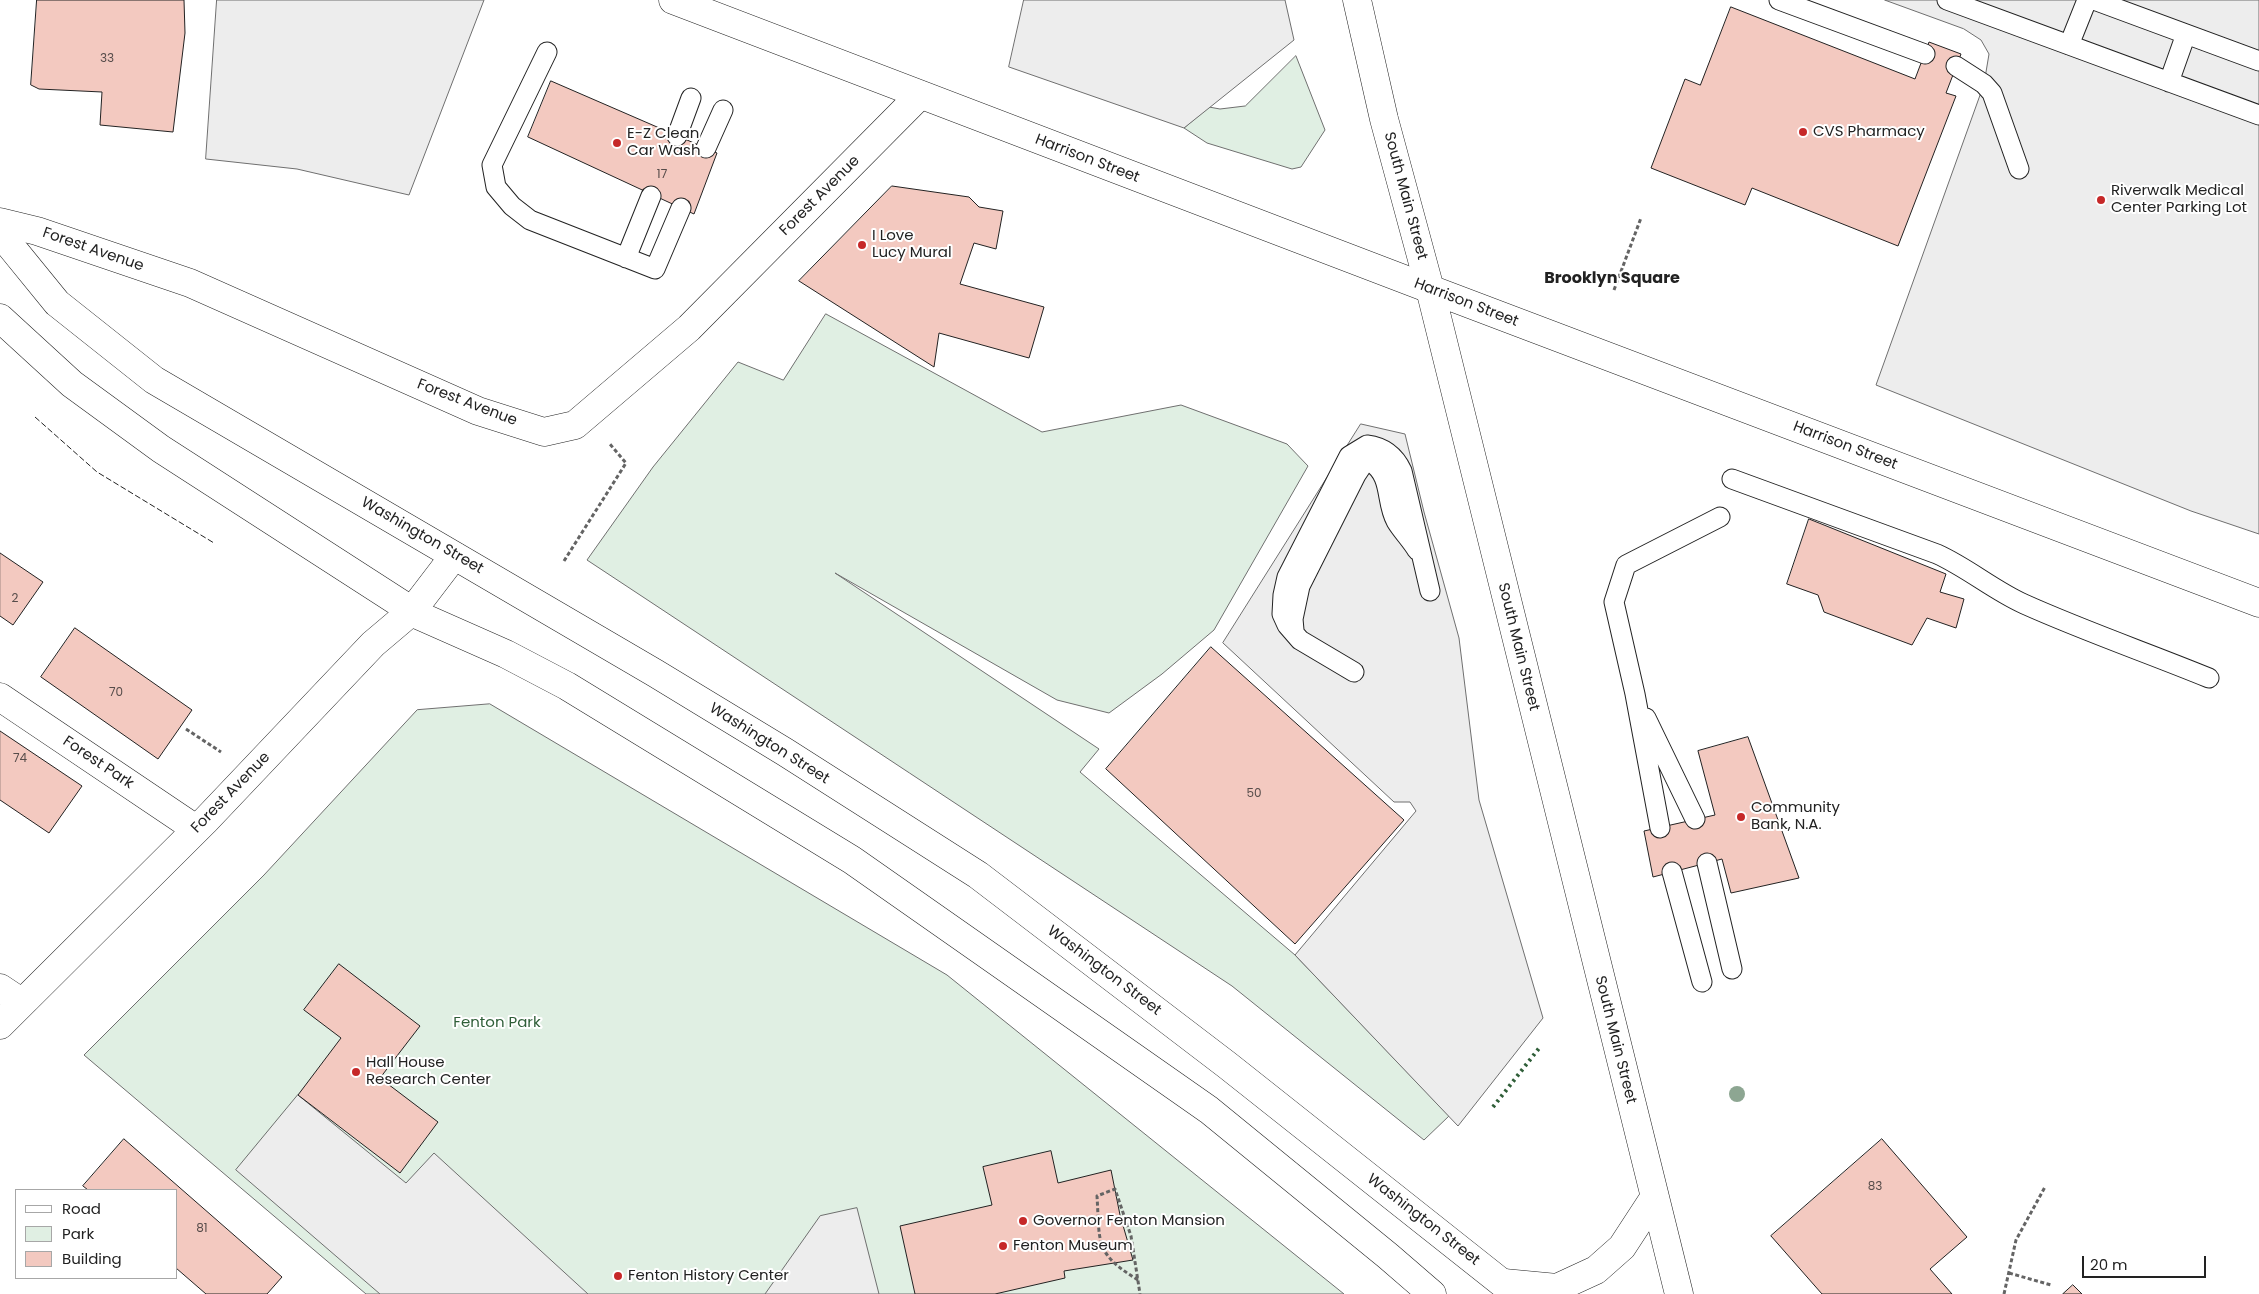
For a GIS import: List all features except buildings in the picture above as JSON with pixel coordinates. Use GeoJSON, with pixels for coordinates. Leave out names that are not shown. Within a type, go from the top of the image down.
{"type":"FeatureCollection","features":[{"type":"Feature","properties":{"kind":"main road","name":"Harrison Street"},"geometry":{"type":"LineString","coordinates":[[673,0],[1430,290],[2259,603]]}},
{"type":"Feature","properties":{"kind":"main road","name":"South Main Street"},"geometry":{"type":"LineString","coordinates":[[1357,0],[1384,119],[1430,290],[1678,1294]]}},
{"type":"Feature","properties":{"kind":"main road","name":"Forest Avenue"},"geometry":{"type":"LineString","coordinates":[[0,222],[37,231],[190,283],[478,411],[544,432],[575,425],[689,328],[920,95]]}},
{"type":"Feature","properties":{"kind":"main road","name":"Washington Street"},"geometry":{"type":"LineString","coordinates":[[0,233],[57,302],[154,380],[546,608],[736,723],[978,875],[1228,1065],[1510,1289]]}},
{"type":"Feature","properties":{"kind":"main road"},"geometry":{"type":"LineString","coordinates":[[0,318],[72,384],[160,449],[412,611],[506,654],[567,686],[852,860],[1209,1110],[1432,1294]]}},
{"type":"Feature","properties":{"kind":"main road","name":"Forest Avenue"},"geometry":{"type":"LineString","coordinates":[[0,1025],[10,995],[196,829],[374,644],[412,611],[454,556]]}},
{"type":"Feature","properties":{"kind":"main road","name":"Forest Park"},"geometry":{"type":"LineString","coordinates":[[0,697],[196,829]]}},
{"type":"Feature","properties":{"kind":"main road"},"geometry":{"type":"LineString","coordinates":[[1510,1289],[1557,1288],[1596,1270],[1622,1247],[1654,1198]]}},
{"type":"Feature","properties":{"kind":"lane"},"geometry":{"type":"LineString","coordinates":[[1779,0],[1925,54]]}},
{"type":"Feature","properties":{"kind":"lane"},"geometry":{"type":"LineString","coordinates":[[1947,0],[2259,115]]}},
{"type":"Feature","properties":{"kind":"lane"},"geometry":{"type":"LineString","coordinates":[[2069,45],[2087,0]]}},
{"type":"Feature","properties":{"kind":"lane"},"geometry":{"type":"LineString","coordinates":[[2094,0],[2259,61]]}},
{"type":"Feature","properties":{"kind":"lane"},"geometry":{"type":"LineString","coordinates":[[2169,82],[2186,34]]}},
{"type":"Feature","properties":{"kind":"lane"},"geometry":{"type":"LineString","coordinates":[[547,52],[492,165],[496,187],[512,206],[530,220],[655,268],[680,208]]}},
{"type":"Feature","properties":{"kind":"lane"},"geometry":{"type":"LineString","coordinates":[[1956,66],[1984,84],[1992,93],[2019,169]]}},
{"type":"Feature","properties":{"kind":"lane"},"geometry":{"type":"LineString","coordinates":[[677,136],[691,98]]}},
{"type":"Feature","properties":{"kind":"lane"},"geometry":{"type":"LineString","coordinates":[[706,148],[723,110]]}},
{"type":"Feature","properties":{"kind":"lane"},"geometry":{"type":"LineString","coordinates":[[626,258],[652,196]]}},
{"type":"Feature","properties":{"kind":"lane"},"geometry":{"type":"LineString","coordinates":[[1354,672],[1300,640],[1294,634],[1282,614],[1283,595],[1287,577],[1349,456],[1367,444],[1378,446],[1396,459],[1402,471],[1430,591]]}},
{"type":"Feature","properties":{"kind":"lane"},"geometry":{"type":"LineString","coordinates":[[1732,479],[1937,554],[1959,564],[1990,585],[2023,603],[2209,678]]}},
{"type":"Feature","properties":{"kind":"lane"},"geometry":{"type":"LineString","coordinates":[[1660,828],[1635,694],[1614,602],[1626,565],[1720,517]]}},
{"type":"Feature","properties":{"kind":"lane"},"geometry":{"type":"LineString","coordinates":[[1635,694],[1695,820]]}},
{"type":"Feature","properties":{"kind":"lane"},"geometry":{"type":"LineString","coordinates":[[1707,863],[1732,969]]}},
{"type":"Feature","properties":{"kind":"lane"},"geometry":{"type":"LineString","coordinates":[[1672,872],[1702,982]]}},
{"type":"Feature","properties":{"kind":"path"},"geometry":{"type":"LineString","coordinates":[[1614,290],[1640,218]]}},
{"type":"Feature","properties":{"kind":"path"},"geometry":{"type":"LineString","coordinates":[[564,561],[626,463]]}},
{"type":"Feature","properties":{"kind":"path"},"geometry":{"type":"LineString","coordinates":[[186,729],[224,754]]}},
{"type":"Feature","properties":{"kind":"path"},"geometry":{"type":"LineString","coordinates":[[2004,1294],[2016,1240],[2045,1187]]}},
{"type":"Feature","properties":{"kind":"path"},"geometry":{"type":"LineString","coordinates":[[1138,1280],[1119,1268],[1100,1244],[1097,1196],[1115,1189],[1131,1236],[1138,1280],[1140,1294]]}},
{"type":"Feature","properties":{"kind":"path"},"geometry":{"type":"LineString","coordinates":[[2009,1273],[2051,1285]]}},
{"type":"Feature","properties":{"kind":"green space"},"geometry":{"type":"Polygon","coordinates":[[[1296,56],[1325,130],[1301,167],[1292,169],[1207,143],[1184,128],[1209,107],[1220,109],[1245,106],[1296,56]]]}},
{"type":"Feature","properties":{"kind":"green space"},"geometry":{"type":"Polygon","coordinates":[[[826,314],[1042,432],[1181,405],[1287,444],[1308,466],[1214,630],[1162,674],[1109,713],[1057,700],[835,573],[1099,749],[1080,772],[1295,955],[1449,1116],[1424,1140],[1232,986],[587,560],[653,467],[738,362],[783,380],[826,314]]]}},
{"type":"Feature","properties":{"kind":"green space","name":"Fenton Park"},"geometry":{"type":"Polygon","coordinates":[[[490,704],[947,975],[1344,1294],[366,1294],[84,1055],[264,875],[417,710],[490,704]]]}},
{"type":"Feature","properties":{"kind":"shaded area"},"geometry":{"type":"Polygon","coordinates":[[[217,0],[484,0],[409,195],[297,169],[206,159],[217,0]]]}},
{"type":"Feature","properties":{"kind":"shaded area"},"geometry":{"type":"Polygon","coordinates":[[[1024,0],[1285,0],[1294,40],[1184,128],[1009,67],[1024,0]]]}},
{"type":"Feature","properties":{"kind":"shaded area","name":"Riverwalk Medical Center Parking Lot"},"geometry":{"type":"Polygon","coordinates":[[[1885,0],[2259,0],[2259,534],[2191,511],[1876,385],[1984,84],[1989,54],[1981,40],[1964,29],[1885,0]]]}},
{"type":"Feature","properties":{"kind":"shaded area"},"geometry":{"type":"Polygon","coordinates":[[[1361,424],[1405,434],[1424,512],[1459,638],[1479,800],[1543,1018],[1458,1126],[1295,955],[1416,811],[1410,802],[1394,802],[1223,643],[1361,424]]]}},
{"type":"Feature","properties":{"kind":"shaded area"},"geometry":{"type":"Polygon","coordinates":[[[298,1095],[406,1183],[434,1153],[588,1294],[380,1294],[236,1170],[298,1095]]]}},
{"type":"Feature","properties":{"kind":"shaded area"},"geometry":{"type":"Polygon","coordinates":[[[857,1208],[879,1294],[765,1294],[820,1216],[857,1208]]]}},
{"type":"Feature","properties":{"kind":"hedge"},"geometry":{"type":"LineString","coordinates":[[1493,1107],[1540,1047]]}},
{"type":"Feature","properties":{"kind":"fence"},"geometry":{"type":"LineString","coordinates":[[35,417],[97,472],[214,543]]}},
{"type":"Feature","properties":{"kind":"place","name":"CVS Pharmacy"},"geometry":{"type":"Point","coordinates":[1803,132]}},
{"type":"Feature","properties":{"kind":"place","name":"E-Z Clean Car Wash"},"geometry":{"type":"Point","coordinates":[617,143]}},
{"type":"Feature","properties":{"kind":"place","name":"Riverwalk Medical Center Parking Lot"},"geometry":{"type":"Point","coordinates":[2101,200]}},
{"type":"Feature","properties":{"kind":"place","name":"I Love Lucy Mural"},"geometry":{"type":"Point","coordinates":[862,245]}},
{"type":"Feature","properties":{"kind":"place","name":"Community Bank, N.A."},"geometry":{"type":"Point","coordinates":[1741,817]}},
{"type":"Feature","properties":{"kind":"place","name":"Hall House Research Center"},"geometry":{"type":"Point","coordinates":[356,1072]}},
{"type":"Feature","properties":{"kind":"place","name":"Governor Fenton Mansion"},"geometry":{"type":"Point","coordinates":[1023,1221]}},
{"type":"Feature","properties":{"kind":"place","name":"Fenton Museum"},"geometry":{"type":"Point","coordinates":[1003,1246]}},
{"type":"Feature","properties":{"kind":"place","name":"Fenton History Center"},"geometry":{"type":"Point","coordinates":[618,1276]}},
{"type":"Feature","properties":{"kind":"district","name":"Brooklyn Square"},"geometry":{"type":"Point","coordinates":[1612,279]}}]}
